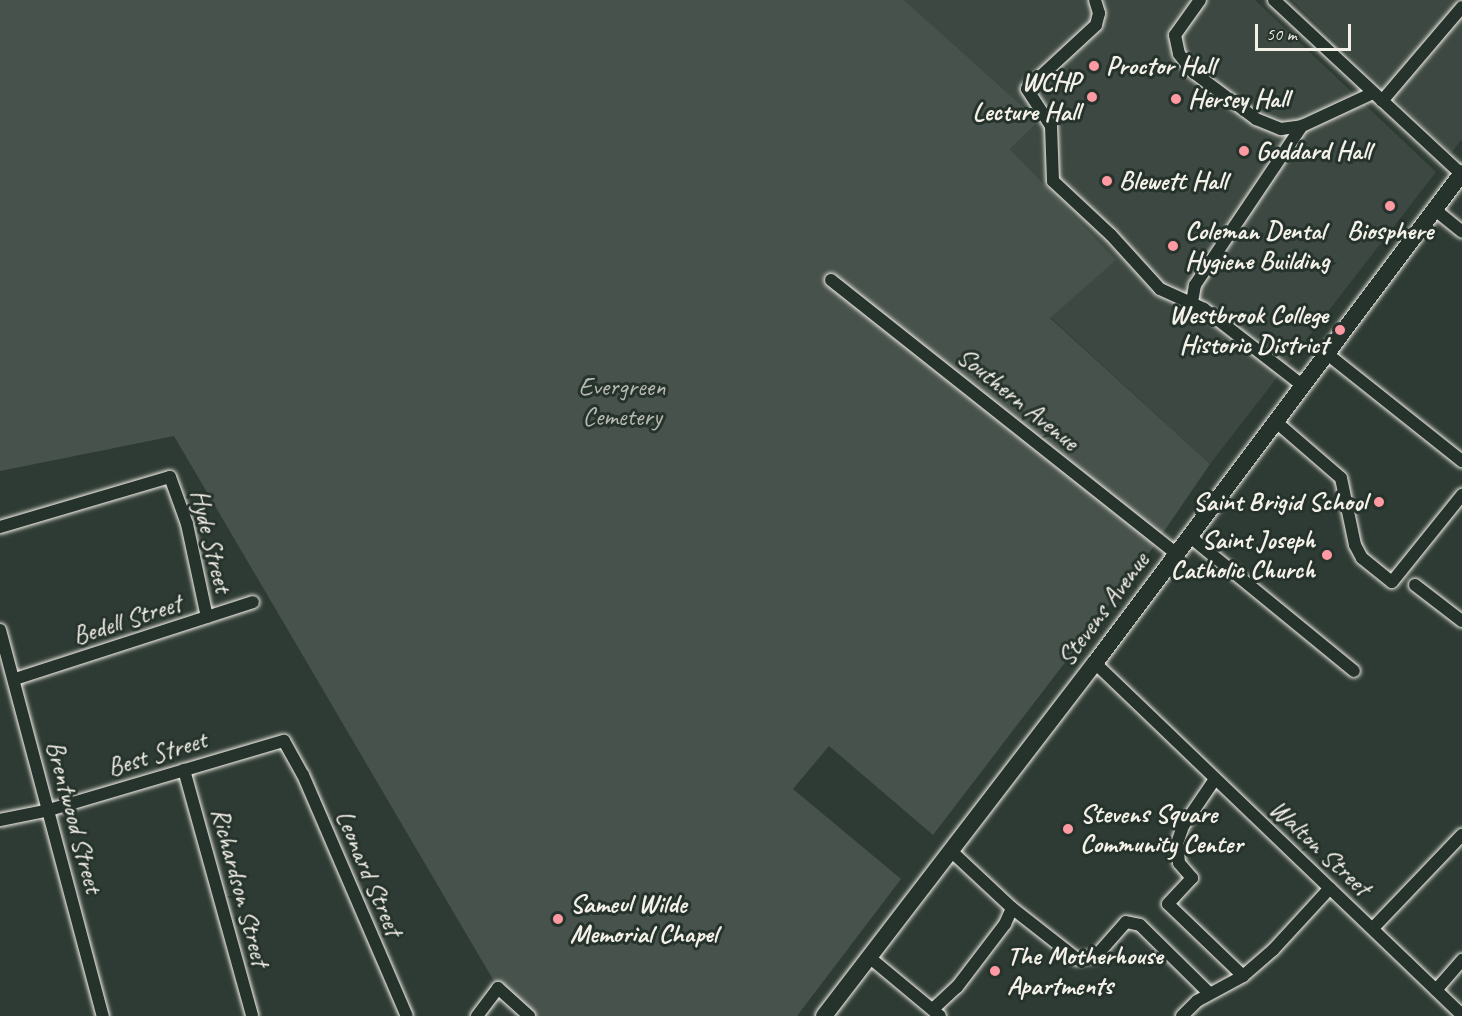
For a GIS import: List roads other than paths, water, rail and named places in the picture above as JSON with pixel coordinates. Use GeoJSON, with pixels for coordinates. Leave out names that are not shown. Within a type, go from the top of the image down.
{"type":"FeatureCollection","features":[{"type":"Feature","properties":{"kind":"main road","name":"Stevens Avenue"},"geometry":{"type":"LineString","coordinates":[[824,1016],[1095,663],[1461,173]]}},
{"type":"Feature","properties":{"kind":"street"},"geometry":{"type":"LineString","coordinates":[[1095,0],[1099,13],[1096,25],[1027,89],[1051,126],[1053,181],[1111,235],[1136,267],[1160,289],[1192,302],[1302,385]]}},
{"type":"Feature","properties":{"kind":"street"},"geometry":{"type":"LineString","coordinates":[[1200,0],[1175,35],[1179,54],[1193,72],[1256,119],[1281,129],[1302,126],[1378,97],[1462,8]]}},
{"type":"Feature","properties":{"kind":"street"},"geometry":{"type":"LineString","coordinates":[[1274,0],[1461,173]]}},
{"type":"Feature","properties":{"kind":"street"},"geometry":{"type":"LineString","coordinates":[[1192,302],[1195,285],[1302,126]]}},
{"type":"Feature","properties":{"kind":"street"},"geometry":{"type":"LineString","coordinates":[[1434,209],[1462,232]]}},
{"type":"Feature","properties":{"kind":"street","name":"Southern Avenue"},"geometry":{"type":"LineString","coordinates":[[831,280],[1176,553]]}},
{"type":"Feature","properties":{"kind":"street"},"geometry":{"type":"LineString","coordinates":[[1326,353],[1462,461]]}},
{"type":"Feature","properties":{"kind":"street"},"geometry":{"type":"LineString","coordinates":[[1275,421],[1341,478],[1355,545],[1362,558],[1392,582],[1462,495]]}},
{"type":"Feature","properties":{"kind":"street","name":"Hyde Street"},"geometry":{"type":"LineString","coordinates":[[0,527],[170,477],[187,524],[207,616]]}},
{"type":"Feature","properties":{"kind":"street"},"geometry":{"type":"LineString","coordinates":[[1189,536],[1354,670]]}},
{"type":"Feature","properties":{"kind":"street"},"geometry":{"type":"LineString","coordinates":[[1415,585],[1462,621]]}},
{"type":"Feature","properties":{"kind":"street","name":"Bedell Street"},"geometry":{"type":"LineString","coordinates":[[15,680],[253,602]]}},
{"type":"Feature","properties":{"kind":"street","name":"Brentwood Street"},"geometry":{"type":"LineString","coordinates":[[0,630],[103,1016]]}},
{"type":"Feature","properties":{"kind":"street","name":"Walton Street"},"geometry":{"type":"LineString","coordinates":[[1095,663],[1462,1015]]}},
{"type":"Feature","properties":{"kind":"street","name":"Best Street"},"geometry":{"type":"LineString","coordinates":[[0,820],[49,810],[277,740],[290,747]]}},
{"type":"Feature","properties":{"kind":"street","name":"Leonard Street"},"geometry":{"type":"LineString","coordinates":[[290,747],[407,1016]]}},
{"type":"Feature","properties":{"kind":"street","name":"Richardson Street"},"geometry":{"type":"LineString","coordinates":[[184,770],[252,1016]]}},
{"type":"Feature","properties":{"kind":"street"},"geometry":{"type":"LineString","coordinates":[[1215,779],[1183,826],[1178,843],[1179,863],[1192,878],[1168,904],[1243,976]]}},
{"type":"Feature","properties":{"kind":"street"},"geometry":{"type":"LineString","coordinates":[[1373,928],[1462,835]]}},
{"type":"Feature","properties":{"kind":"street"},"geometry":{"type":"LineString","coordinates":[[950,850],[1012,908],[1077,959],[1096,956],[1126,922],[1140,925],[1209,993]]}},
{"type":"Feature","properties":{"kind":"street"},"geometry":{"type":"LineString","coordinates":[[1182,1016],[1209,993],[1243,976],[1273,950],[1330,888]]}},
{"type":"Feature","properties":{"kind":"street"},"geometry":{"type":"LineString","coordinates":[[869,957],[936,1013],[1005,924],[1012,908]]}},
{"type":"Feature","properties":{"kind":"street"},"geometry":{"type":"LineString","coordinates":[[1436,990],[1462,960]]}},
{"type":"Feature","properties":{"kind":"street"},"geometry":{"type":"LineString","coordinates":[[477,1016],[498,988],[529,1016]]}},
{"type":"Feature","properties":{"kind":"place","name":"Proctor Hall"},"geometry":{"type":"Point","coordinates":[1094,66]}},
{"type":"Feature","properties":{"kind":"place","name":"WCHP Lecture Hall"},"geometry":{"type":"Point","coordinates":[1092,97]}},
{"type":"Feature","properties":{"kind":"place","name":"Hersey Hall"},"geometry":{"type":"Point","coordinates":[1176,99]}},
{"type":"Feature","properties":{"kind":"place","name":"Goddard Hall"},"geometry":{"type":"Point","coordinates":[1244,151]}},
{"type":"Feature","properties":{"kind":"place","name":"Blewett Hall"},"geometry":{"type":"Point","coordinates":[1107,181]}},
{"type":"Feature","properties":{"kind":"place","name":"Biosphere"},"geometry":{"type":"Point","coordinates":[1390,206]}},
{"type":"Feature","properties":{"kind":"place","name":"Coleman Dental Hygiene Building"},"geometry":{"type":"Point","coordinates":[1173,246]}},
{"type":"Feature","properties":{"kind":"place","name":"Westbrook College Historic District"},"geometry":{"type":"Point","coordinates":[1340,330]}},
{"type":"Feature","properties":{"kind":"place","name":"Saint Brigid School"},"geometry":{"type":"Point","coordinates":[1379,502]}},
{"type":"Feature","properties":{"kind":"place","name":"Saint Joseph Catholic Church"},"geometry":{"type":"Point","coordinates":[1327,555]}},
{"type":"Feature","properties":{"kind":"place","name":"Stevens Square Community Center"},"geometry":{"type":"Point","coordinates":[1068,829]}},
{"type":"Feature","properties":{"kind":"place","name":"Sameul Wilde Memorial Chapel"},"geometry":{"type":"Point","coordinates":[558,919]}},
{"type":"Feature","properties":{"kind":"place","name":"The Motherhouse Apartments"},"geometry":{"type":"Point","coordinates":[995,971]}},
{"type":"Feature","properties":{"kind":"park label","name":"Evergreen Cemetery"},"geometry":{"type":"Point","coordinates":[622,402]}}]}
